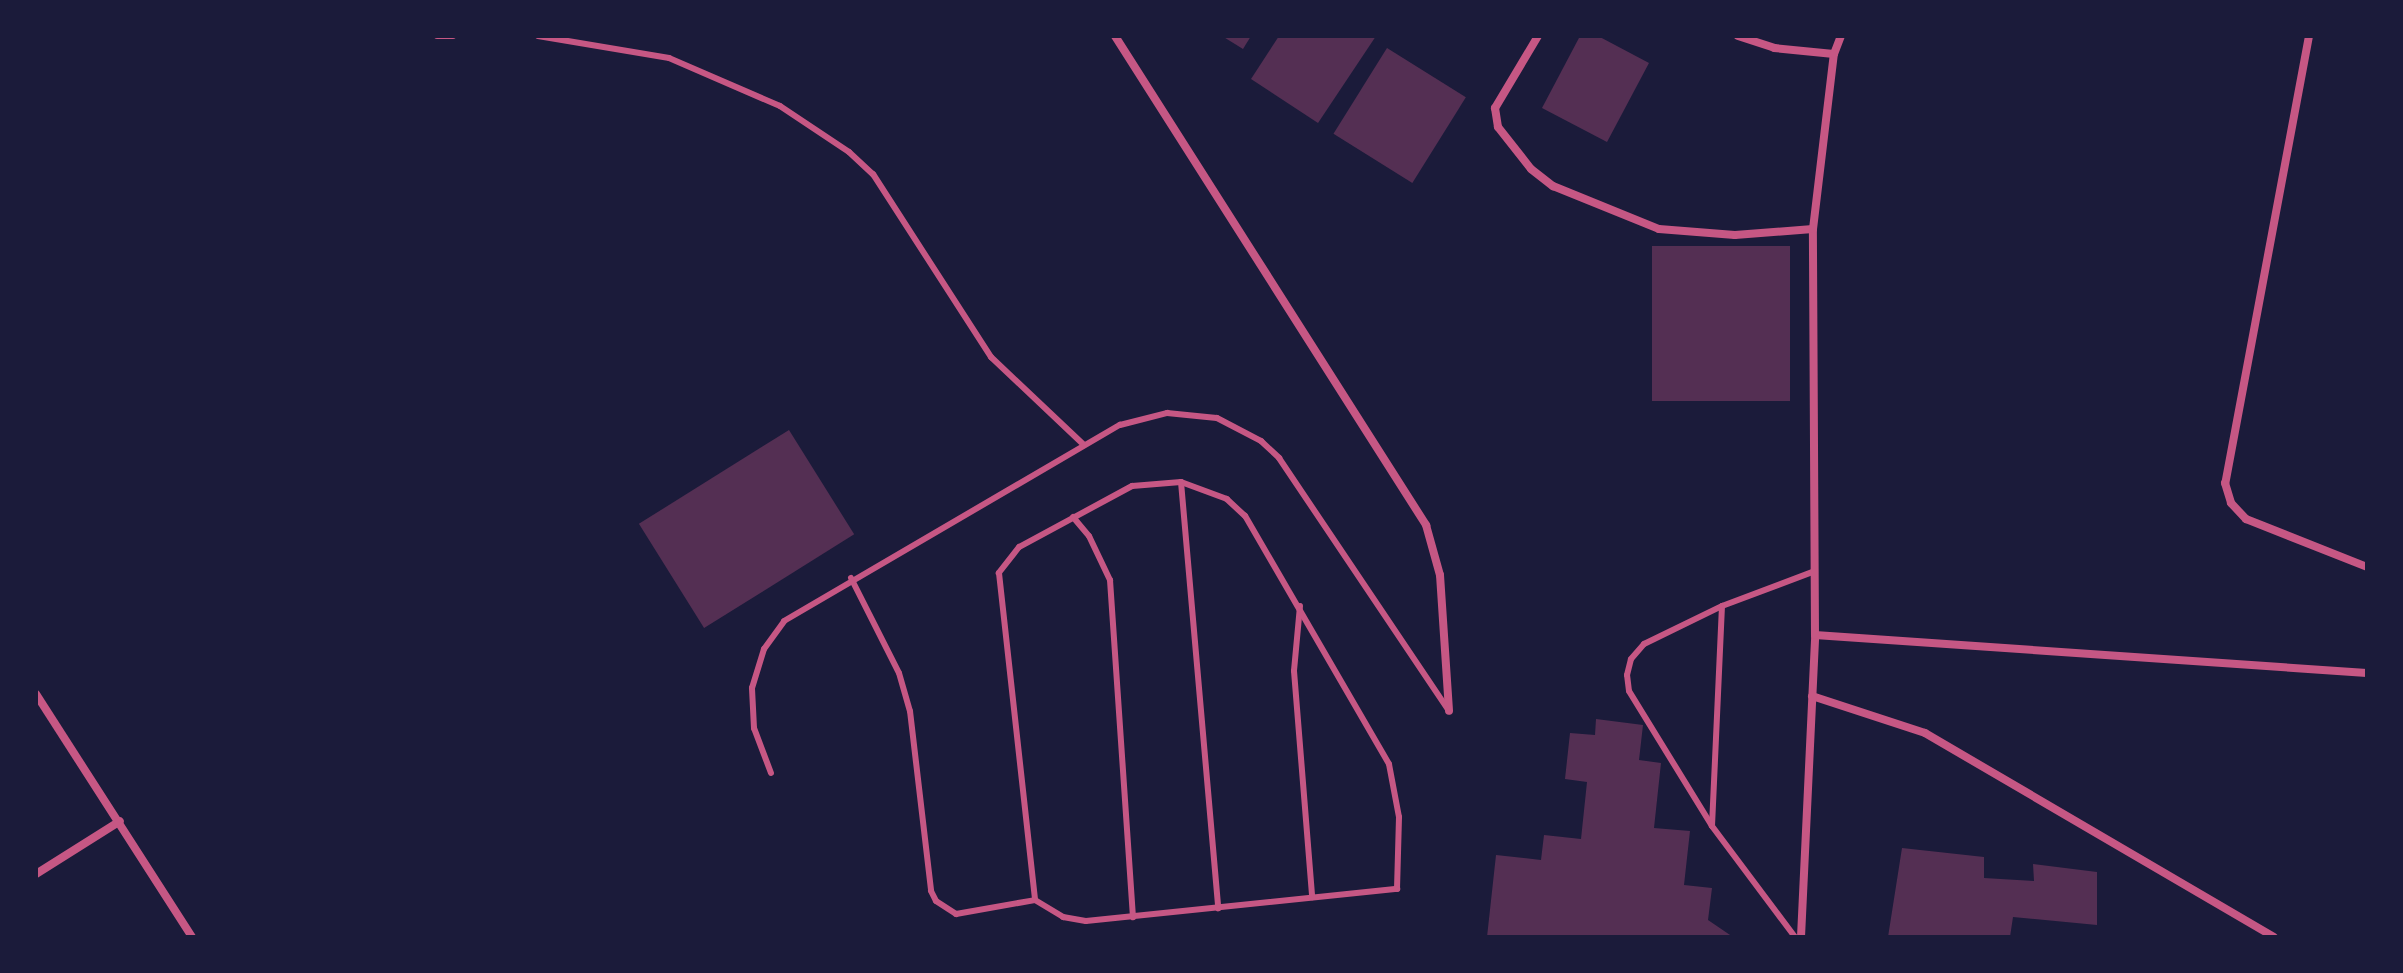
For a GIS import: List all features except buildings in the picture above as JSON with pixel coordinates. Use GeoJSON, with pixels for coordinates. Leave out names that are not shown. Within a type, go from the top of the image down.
{"type":"FeatureCollection","features":[{"type":"Feature","properties":{"kind":"street"},"geometry":{"type":"LineString","coordinates":[[1115,36],[1426,525],[1440,575],[1449,711]]}},
{"type":"Feature","properties":{"kind":"street"},"geometry":{"type":"LineString","coordinates":[[1538,36],[1495,108],[1498,127],[1531,169],[1553,186],[1659,229],[1735,235],[1813,229]]}},
{"type":"Feature","properties":{"kind":"street"},"geometry":{"type":"LineString","coordinates":[[1738,36],[1774,48],[1834,54]]}},
{"type":"Feature","properties":{"kind":"street"},"geometry":{"type":"LineString","coordinates":[[1798,937],[1815,635],[1813,229],[1834,54],[1841,36]]}},
{"type":"Feature","properties":{"kind":"street"},"geometry":{"type":"LineString","coordinates":[[2309,36],[2225,483],[2231,503],[2246,519],[2367,567]]}},
{"type":"Feature","properties":{"kind":"street"},"geometry":{"type":"LineString","coordinates":[[1815,635],[2367,673]]}},
{"type":"Feature","properties":{"kind":"street"},"geometry":{"type":"LineString","coordinates":[[36,694],[192,937]]}},
{"type":"Feature","properties":{"kind":"street"},"geometry":{"type":"LineString","coordinates":[[1812,696],[1925,733],[2274,937]]}},
{"type":"Feature","properties":{"kind":"street"},"geometry":{"type":"LineString","coordinates":[[36,874],[120,821]]}},
{"type":"Feature","properties":{"kind":"lane"},"geometry":{"type":"LineString","coordinates":[[437,36],[453,36]]}},
{"type":"Feature","properties":{"kind":"lane"},"geometry":{"type":"LineString","coordinates":[[538,36],[669,58],[780,106],[849,152],[873,174],[991,357],[1084,445]]}},
{"type":"Feature","properties":{"kind":"lane"},"geometry":{"type":"LineString","coordinates":[[771,773],[752,708],[764,649],[796,610],[1120,425],[1167,413],[1217,418],[1261,441],[1294,478],[1449,711]]}},
{"type":"Feature","properties":{"kind":"lane"},"geometry":{"type":"LineString","coordinates":[[851,578],[884,635],[910,711],[936,901],[956,914],[1035,900],[1074,920],[1133,917],[1397,889],[1399,817],[1389,764],[1245,516],[1227,499],[1181,482],[1132,486],[1011,553],[997,586],[1035,900]]}},
{"type":"Feature","properties":{"kind":"lane"},"geometry":{"type":"LineString","coordinates":[[1181,482],[1218,908]]}},
{"type":"Feature","properties":{"kind":"lane"},"geometry":{"type":"LineString","coordinates":[[1073,517],[1096,547],[1110,580],[1133,917]]}},
{"type":"Feature","properties":{"kind":"lane"},"geometry":{"type":"LineString","coordinates":[[1798,937],[1712,826],[1629,691],[1627,675],[1631,659],[1644,644],[1722,606],[1815,571]]}},
{"type":"Feature","properties":{"kind":"lane"},"geometry":{"type":"LineString","coordinates":[[1300,606],[1294,692],[1312,897]]}},
{"type":"Feature","properties":{"kind":"lane"},"geometry":{"type":"LineString","coordinates":[[1712,826],[1722,606]]}}]}
